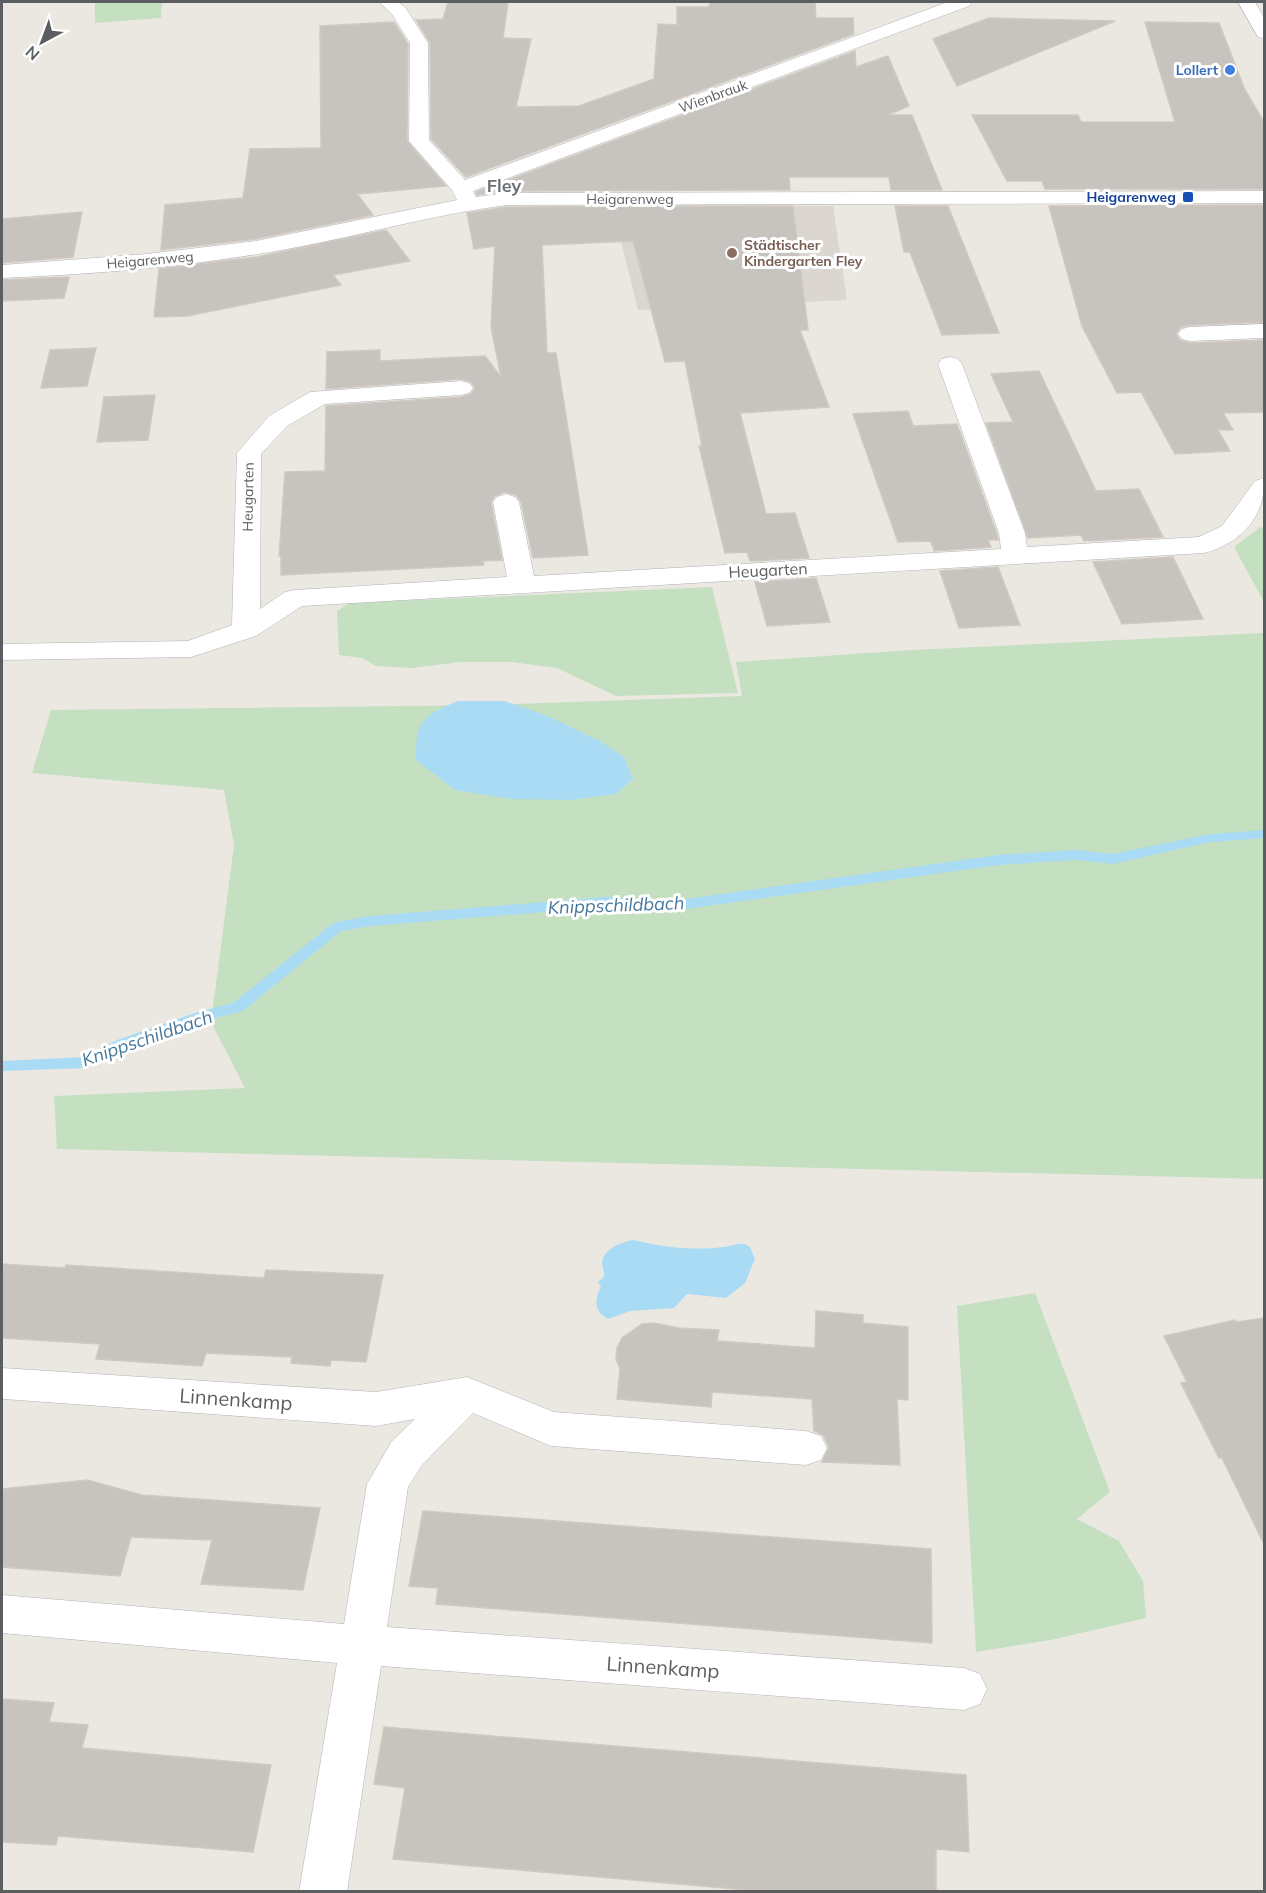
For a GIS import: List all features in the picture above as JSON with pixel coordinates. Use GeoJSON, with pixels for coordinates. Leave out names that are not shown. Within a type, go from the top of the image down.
{"type":"FeatureCollection","features":[{"type":"Feature","properties":{"kind":"street"},"geometry":{"type":"LineString","coordinates":[[387,2],[399,11],[419,42],[419,141],[465,196]]}},
{"type":"Feature","properties":{"kind":"street","name":"Wienbrauk"},"geometry":{"type":"LineString","coordinates":[[465,196],[963,2]]}},
{"type":"Feature","properties":{"kind":"street"},"geometry":{"type":"LineString","coordinates":[[1247,2],[1264,33]]}},
{"type":"Feature","properties":{"kind":"street","name":"Heigarenweg"},"geometry":{"type":"LineString","coordinates":[[2,272],[242,250],[294,242],[465,196],[518,199],[1264,197]]}},
{"type":"Feature","properties":{"kind":"street"},"geometry":{"type":"LineString","coordinates":[[1190,334],[1264,331]]}},
{"type":"Feature","properties":{"kind":"street"},"geometry":{"type":"LineString","coordinates":[[950,364],[1012,533],[1015,556]]}},
{"type":"Feature","properties":{"kind":"street","name":"Heugarten"},"geometry":{"type":"LineString","coordinates":[[246,630],[249,453],[256,445],[278,421],[319,398],[461,388]]}},
{"type":"Feature","properties":{"kind":"street","name":"Heugarten"},"geometry":{"type":"LineString","coordinates":[[2,652],[191,649],[246,630],[295,598],[1204,545],[1231,532],[1264,486]]}},
{"type":"Feature","properties":{"kind":"street"},"geometry":{"type":"LineString","coordinates":[[506,501],[522,585]]}},
{"type":"Feature","properties":{"kind":"street","name":"Linnenkamp"},"geometry":{"type":"LineString","coordinates":[[4,1383],[376,1409],[467,1393]]}},
{"type":"Feature","properties":{"kind":"street"},"geometry":{"type":"LineString","coordinates":[[323,1892],[388,1484],[407,1453],[467,1393],[551,1429],[806,1448]]}},
{"type":"Feature","properties":{"kind":"street","name":"Linnenkamp"},"geometry":{"type":"LineString","coordinates":[[2,1614],[362,1645],[964,1689]]}},
{"type":"Feature","properties":{"kind":"shaded area","name":"Städtischer Kindergarten Fley"},"geometry":{"type":"Polygon","coordinates":[[[612,205],[833,206],[847,300],[638,310],[612,205]]]}},
{"type":"Feature","properties":{"kind":"green space"},"geometry":{"type":"Polygon","coordinates":[[[95,2],[162,2],[161,18],[95,23],[95,2]]]}},
{"type":"Feature","properties":{"kind":"green space"},"geometry":{"type":"Polygon","coordinates":[[[1260,527],[1264,528],[1264,602],[1234,547],[1260,527]]]}},
{"type":"Feature","properties":{"kind":"green space"},"geometry":{"type":"Polygon","coordinates":[[[712,587],[738,693],[616,696],[557,668],[512,662],[462,662],[411,668],[376,666],[362,658],[339,655],[337,611],[349,603],[712,587]]]}},
{"type":"Feature","properties":{"kind":"green space"},"geometry":{"type":"Polygon","coordinates":[[[1264,633],[1264,1179],[57,1149],[54,1096],[245,1088],[211,1022],[234,845],[224,790],[32,773],[51,710],[483,705],[742,696],[736,662],[912,650],[1264,633]]]}},
{"type":"Feature","properties":{"kind":"green space"},"geometry":{"type":"Polygon","coordinates":[[[1035,1293],[1110,1492],[1077,1519],[1119,1541],[1143,1581],[1146,1618],[1051,1640],[976,1652],[957,1306],[1035,1293]]]}},
{"type":"Feature","properties":{"kind":"water"},"geometry":{"type":"Polygon","coordinates":[[[458,701],[504,701],[545,715],[598,740],[624,757],[633,779],[616,794],[571,800],[510,799],[455,790],[416,760],[416,747],[417,736],[424,721],[437,711],[458,701]]]}},
{"type":"Feature","properties":{"kind":"water"},"geometry":{"type":"Polygon","coordinates":[[[633,1240],[689,1248],[743,1244],[750,1247],[755,1259],[745,1283],[726,1298],[687,1294],[674,1308],[630,1311],[608,1319],[600,1313],[597,1305],[597,1296],[601,1287],[598,1282],[604,1277],[603,1257],[614,1247],[633,1240]]]}},
{"type":"Feature","properties":{"kind":"building"},"geometry":{"type":"Polygon","coordinates":[[[448,2],[508,2],[503,38],[531,39],[516,107],[579,106],[654,79],[658,24],[677,25],[677,7],[709,7],[710,2],[815,2],[816,18],[853,18],[854,34],[466,177],[431,139],[430,43],[416,20],[443,19],[448,2]]]}},
{"type":"Feature","properties":{"kind":"building"},"geometry":{"type":"Polygon","coordinates":[[[989,18],[1115,21],[957,86],[933,39],[989,18]]]}},
{"type":"Feature","properties":{"kind":"building"},"geometry":{"type":"Polygon","coordinates":[[[394,22],[408,44],[407,141],[446,186],[357,194],[373,215],[256,239],[161,250],[165,205],[243,198],[250,149],[321,148],[320,26],[394,22]]]}},
{"type":"Feature","properties":{"kind":"building"},"geometry":{"type":"Polygon","coordinates":[[[1145,22],[1219,23],[1245,90],[1264,122],[1264,189],[1045,189],[1042,181],[1007,181],[972,115],[1078,115],[1081,122],[1175,122],[1145,22]]]}},
{"type":"Feature","properties":{"kind":"building"},"geometry":{"type":"Polygon","coordinates":[[[855,51],[856,67],[888,56],[909,106],[887,115],[912,115],[942,190],[891,190],[889,177],[789,177],[790,190],[507,191],[477,195],[476,192],[855,51]]]}},
{"type":"Feature","properties":{"kind":"building"},"geometry":{"type":"Polygon","coordinates":[[[1264,205],[1264,322],[1189,325],[1180,328],[1176,334],[1180,340],[1190,343],[1264,340],[1264,412],[1223,413],[1233,430],[1218,430],[1230,451],[1175,454],[1141,392],[1117,393],[1082,326],[1049,206],[1264,205]]]}},
{"type":"Feature","properties":{"kind":"building"},"geometry":{"type":"Polygon","coordinates":[[[793,206],[808,330],[800,330],[829,407],[740,413],[766,514],[795,513],[809,558],[750,561],[747,552],[725,553],[699,446],[702,446],[685,361],[665,362],[633,241],[542,245],[547,353],[556,353],[588,555],[533,558],[521,502],[516,495],[505,492],[495,496],[491,502],[502,560],[483,561],[484,565],[281,575],[281,556],[279,556],[285,472],[325,471],[326,406],[461,397],[471,394],[475,388],[471,382],[461,379],[326,389],[327,352],[380,350],[380,361],[485,356],[501,377],[491,327],[495,246],[474,249],[467,213],[507,207],[793,206]]]}},
{"type":"Feature","properties":{"kind":"building"},"geometry":{"type":"Polygon","coordinates":[[[895,206],[948,206],[999,333],[942,335],[910,252],[904,252],[895,206]]]}},
{"type":"Feature","properties":{"kind":"building"},"geometry":{"type":"Polygon","coordinates":[[[82,212],[73,257],[2,263],[2,219],[82,212]]]}},
{"type":"Feature","properties":{"kind":"building"},"geometry":{"type":"Polygon","coordinates":[[[386,230],[410,261],[333,275],[341,285],[187,316],[154,317],[159,269],[257,257],[386,230]]]}},
{"type":"Feature","properties":{"kind":"building"},"geometry":{"type":"Polygon","coordinates":[[[69,277],[64,298],[2,301],[2,280],[69,277]]]}},
{"type":"Feature","properties":{"kind":"building"},"geometry":{"type":"Polygon","coordinates":[[[96,348],[87,386],[41,388],[50,350],[96,348]]]}},
{"type":"Feature","properties":{"kind":"building"},"geometry":{"type":"Polygon","coordinates":[[[1039,371],[1096,491],[1139,489],[1163,537],[1084,541],[1081,535],[1028,538],[986,423],[1013,422],[991,374],[1039,371]]]}},
{"type":"Feature","properties":{"kind":"building"},"geometry":{"type":"Polygon","coordinates":[[[155,395],[148,440],[97,442],[104,397],[155,395]]]}},
{"type":"Feature","properties":{"kind":"building"},"geometry":{"type":"Polygon","coordinates":[[[908,411],[913,426],[957,424],[997,534],[998,540],[988,540],[991,547],[934,551],[931,541],[898,542],[853,414],[908,411]]]}},
{"type":"Feature","properties":{"kind":"building"},"geometry":{"type":"Polygon","coordinates":[[[1173,557],[1203,619],[1122,624],[1093,562],[1173,557]]]}},
{"type":"Feature","properties":{"kind":"building"},"geometry":{"type":"Polygon","coordinates":[[[998,567],[1020,625],[959,628],[940,571],[998,567]]]}},
{"type":"Feature","properties":{"kind":"building"},"geometry":{"type":"Polygon","coordinates":[[[816,578],[830,622],[767,626],[755,582],[816,578]]]}},
{"type":"Feature","properties":{"kind":"building"},"geometry":{"type":"Polygon","coordinates":[[[2,1264],[65,1268],[66,1265],[264,1278],[266,1270],[383,1275],[366,1362],[331,1360],[330,1366],[291,1363],[292,1357],[206,1353],[202,1366],[96,1359],[100,1344],[2,1338],[2,1264]]]}},
{"type":"Feature","properties":{"kind":"building"},"geometry":{"type":"Polygon","coordinates":[[[816,1311],[863,1315],[863,1323],[908,1327],[908,1400],[897,1399],[900,1465],[822,1462],[829,1447],[823,1435],[814,1431],[812,1399],[712,1392],[711,1407],[617,1399],[620,1369],[616,1359],[617,1348],[622,1338],[642,1324],[654,1323],[679,1328],[719,1330],[717,1341],[815,1348],[816,1311]]]}},
{"type":"Feature","properties":{"kind":"building"},"geometry":{"type":"Polygon","coordinates":[[[1264,1318],[1264,1544],[1222,1458],[1219,1458],[1181,1383],[1187,1382],[1164,1336],[1235,1320],[1237,1322],[1264,1318]]]}},
{"type":"Feature","properties":{"kind":"building"},"geometry":{"type":"Polygon","coordinates":[[[87,1480],[142,1495],[320,1508],[303,1590],[201,1584],[212,1540],[131,1537],[120,1576],[2,1567],[2,1489],[87,1480]]]}},
{"type":"Feature","properties":{"kind":"building"},"geometry":{"type":"Polygon","coordinates":[[[423,1511],[931,1549],[932,1643],[436,1604],[438,1588],[409,1586],[423,1511]]]}},
{"type":"Feature","properties":{"kind":"building"},"geometry":{"type":"Polygon","coordinates":[[[2,1699],[54,1703],[49,1722],[88,1725],[82,1748],[271,1765],[253,1852],[58,1836],[56,1845],[2,1842],[2,1699]]]}},
{"type":"Feature","properties":{"kind":"building"},"geometry":{"type":"Polygon","coordinates":[[[384,1727],[966,1775],[969,1852],[936,1849],[936,1892],[770,1892],[393,1859],[405,1788],[374,1784],[384,1727]]]}},
{"type":"Feature","properties":{"kind":"waterway","name":"Knippschildbach"},"geometry":{"type":"LineString","coordinates":[[2,1066],[86,1062],[123,1044],[200,1017],[238,1007],[337,927],[370,921],[606,902],[664,907],[998,860],[1077,855],[1113,859],[1210,838],[1264,834]]}},
{"type":"Feature","properties":{"kind":"place","name":"Lollert"},"geometry":{"type":"Point","coordinates":[1230,70]}},
{"type":"Feature","properties":{"kind":"place","name":"Heigarenweg"},"geometry":{"type":"Point","coordinates":[1188,197]}},
{"type":"Feature","properties":{"kind":"place","name":"Städtischer Kindergarten Fley"},"geometry":{"type":"Point","coordinates":[732,253]}},
{"type":"Feature","properties":{"kind":"district","name":"Fley"},"geometry":{"type":"Point","coordinates":[504,185]}}]}
